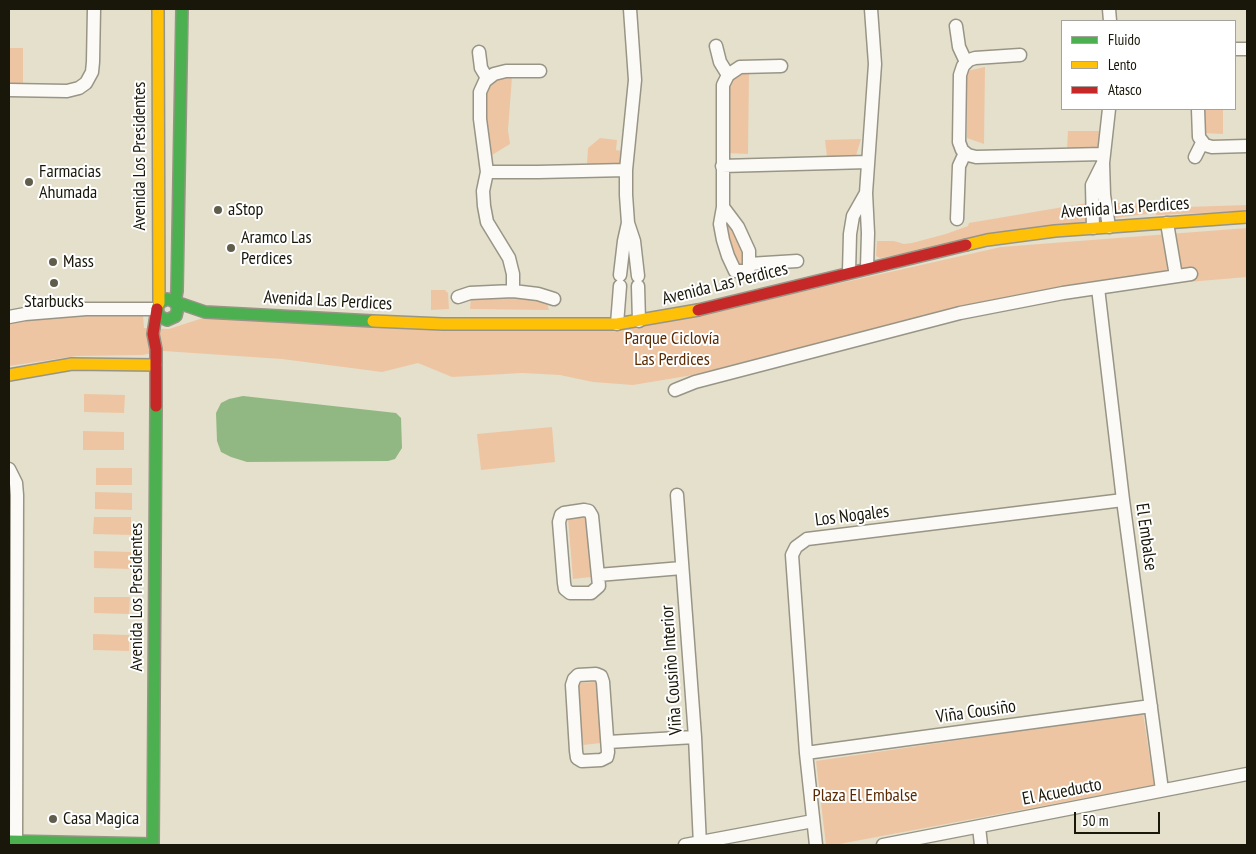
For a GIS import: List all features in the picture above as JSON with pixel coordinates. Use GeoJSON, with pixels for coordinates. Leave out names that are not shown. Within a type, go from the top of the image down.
{"type":"FeatureCollection","features":[{"type":"Feature","properties":{"kind":"street"},"geometry":{"type":"LineString","coordinates":[[9,90],[67,91],[78,88],[86,83],[92,72],[94,9]]}},
{"type":"Feature","properties":{"kind":"street","name":"Avenida Los Presidentes"},"geometry":{"type":"LineString","coordinates":[[153,845],[156,349],[152,334],[158,306],[158,9]]}},
{"type":"Feature","properties":{"kind":"street"},"geometry":{"type":"LineString","coordinates":[[158,306],[159,316],[172,318],[178,312],[175,303],[178,291],[182,9]]}},
{"type":"Feature","properties":{"kind":"street"},"geometry":{"type":"LineString","coordinates":[[617,324],[624,241],[628,223],[626,170],[634,86],[630,9]]}},
{"type":"Feature","properties":{"kind":"street"},"geometry":{"type":"LineString","coordinates":[[867,268],[868,224],[866,193],[875,64],[871,9]]}},
{"type":"Feature","properties":{"kind":"street"},"geometry":{"type":"LineString","coordinates":[[956,26],[959,47],[966,62]]}},
{"type":"Feature","properties":{"kind":"street"},"geometry":{"type":"LineString","coordinates":[[716,46],[720,62],[728,75]]}},
{"type":"Feature","properties":{"kind":"street"},"geometry":{"type":"LineString","coordinates":[[479,52],[481,68],[487,78]]}},
{"type":"Feature","properties":{"kind":"street"},"geometry":{"type":"LineString","coordinates":[[1020,55],[975,58],[966,62],[961,70],[959,142],[965,153],[976,157],[1103,158]]}},
{"type":"Feature","properties":{"kind":"street"},"geometry":{"type":"LineString","coordinates":[[723,207],[738,227],[749,251],[749,268],[746,272],[735,271],[732,267],[720,224],[723,207],[722,91],[728,75],[740,67],[781,66]]}},
{"type":"Feature","properties":{"kind":"street"},"geometry":{"type":"LineString","coordinates":[[513,291],[513,274],[509,258],[506,250],[492,231],[485,214],[483,191],[487,172],[479,105],[480,92],[487,78],[494,74],[506,71],[540,71]]}},
{"type":"Feature","properties":{"kind":"street"},"geometry":{"type":"LineString","coordinates":[[1108,227],[1103,180],[1103,158],[1110,110]]}},
{"type":"Feature","properties":{"kind":"street"},"geometry":{"type":"LineString","coordinates":[[1198,110],[1198,134],[1202,143],[1212,147],[1247,146]]}},
{"type":"Feature","properties":{"kind":"street"},"geometry":{"type":"LineString","coordinates":[[1195,158],[1202,143]]}},
{"type":"Feature","properties":{"kind":"street"},"geometry":{"type":"LineString","coordinates":[[957,218],[959,166],[965,153]]}},
{"type":"Feature","properties":{"kind":"street"},"geometry":{"type":"LineString","coordinates":[[1093,228],[1092,185],[1103,158]]}},
{"type":"Feature","properties":{"kind":"street"},"geometry":{"type":"LineString","coordinates":[[722,166],[868,162]]}},
{"type":"Feature","properties":{"kind":"street"},"geometry":{"type":"LineString","coordinates":[[487,172],[626,170]]}},
{"type":"Feature","properties":{"kind":"street"},"geometry":{"type":"LineString","coordinates":[[849,272],[850,234],[853,216],[866,193]]}},
{"type":"Feature","properties":{"kind":"street","name":"Avenida Las Perdices"},"geometry":{"type":"LineString","coordinates":[[175,303],[206,312],[294,318],[434,323],[617,324],[684,313],[987,240],[1093,228],[1247,217]]}},
{"type":"Feature","properties":{"kind":"street"},"geometry":{"type":"LineString","coordinates":[[1167,222],[1176,276]]}},
{"type":"Feature","properties":{"kind":"street"},"geometry":{"type":"LineString","coordinates":[[628,223],[634,241],[639,321]]}},
{"type":"Feature","properties":{"kind":"street"},"geometry":{"type":"LineString","coordinates":[[749,264],[797,261]]}},
{"type":"Feature","properties":{"kind":"street"},"geometry":{"type":"LineString","coordinates":[[675,390],[695,382],[960,313],[1011,302],[1191,274]]}},
{"type":"Feature","properties":{"kind":"street","name":"El Embalse"},"geometry":{"type":"LineString","coordinates":[[1098,288],[1123,500],[1162,790]]}},
{"type":"Feature","properties":{"kind":"street"},"geometry":{"type":"LineString","coordinates":[[458,296],[470,293],[513,291],[538,294],[554,299]]}},
{"type":"Feature","properties":{"kind":"street"},"geometry":{"type":"LineString","coordinates":[[9,317],[86,309],[158,306],[167,299],[175,303]]}},
{"type":"Feature","properties":{"kind":"street","name":"Avenida Las Perdices"},"geometry":{"type":"LineString","coordinates":[[172,318],[206,312]]}},
{"type":"Feature","properties":{"kind":"street","name":"Avenida Los Presidentes"},"geometry":{"type":"LineString","coordinates":[[156,349],[161,331],[172,318]]}},
{"type":"Feature","properties":{"kind":"street"},"geometry":{"type":"LineString","coordinates":[[9,375],[84,364],[156,366]]}},
{"type":"Feature","properties":{"kind":"street"},"geometry":{"type":"LineString","coordinates":[[9,470],[16,483],[17,495],[12,717],[12,841],[153,845]]}},
{"type":"Feature","properties":{"kind":"street","name":"Viña Cousiño Interior"},"geometry":{"type":"LineString","coordinates":[[677,495],[695,737],[700,844]]}},
{"type":"Feature","properties":{"kind":"street","name":"Los Nogales"},"geometry":{"type":"LineString","coordinates":[[816,845],[806,752],[792,555],[796,547],[807,539],[1123,500]]}},
{"type":"Feature","properties":{"kind":"street"},"geometry":{"type":"LineString","coordinates":[[584,510],[589,511],[592,516],[598,575],[599,586],[591,593],[570,593],[565,589],[559,522],[561,515],[564,513],[584,510]]}},
{"type":"Feature","properties":{"kind":"street"},"geometry":{"type":"LineString","coordinates":[[598,575],[682,568]]}},
{"type":"Feature","properties":{"kind":"street"},"geometry":{"type":"LineString","coordinates":[[596,674],[601,676],[608,742],[607,757],[602,760],[582,761],[577,758],[572,684],[578,675],[596,674]]}},
{"type":"Feature","properties":{"kind":"street","name":"Viña Cousiño"},"geometry":{"type":"LineString","coordinates":[[806,752],[1151,706]]}},
{"type":"Feature","properties":{"kind":"street"},"geometry":{"type":"LineString","coordinates":[[608,742],[695,737]]}},
{"type":"Feature","properties":{"kind":"street","name":"El Acueducto"},"geometry":{"type":"LineString","coordinates":[[883,845],[1247,774]]}},
{"type":"Feature","properties":{"kind":"street"},"geometry":{"type":"LineString","coordinates":[[685,845],[700,844],[813,821]]}},
{"type":"Feature","properties":{"kind":"street"},"geometry":{"type":"LineString","coordinates":[[979,827],[981,845]]}},
{"type":"Feature","properties":{"kind":"green space"},"geometry":{"type":"Polygon","coordinates":[[[9,48],[23,48],[23,84],[9,84],[9,48]]]}},
{"type":"Feature","properties":{"kind":"green space"},"geometry":{"type":"Polygon","coordinates":[[[985,67],[984,144],[967,138],[967,71],[985,67]]]}},
{"type":"Feature","properties":{"kind":"green space"},"geometry":{"type":"Polygon","coordinates":[[[741,73],[749,73],[748,154],[727,153],[728,88],[730,80],[741,73]]]}},
{"type":"Feature","properties":{"kind":"green space"},"geometry":{"type":"Polygon","coordinates":[[[502,77],[512,77],[508,130],[510,144],[492,155],[488,141],[484,101],[489,85],[502,77]]]}},
{"type":"Feature","properties":{"kind":"green space"},"geometry":{"type":"Polygon","coordinates":[[[1204,110],[1223,110],[1223,134],[1204,133],[1204,110]]]}},
{"type":"Feature","properties":{"kind":"green space"},"geometry":{"type":"Polygon","coordinates":[[[1068,131],[1099,131],[1099,149],[1067,149],[1068,131]]]}},
{"type":"Feature","properties":{"kind":"green space"},"geometry":{"type":"Polygon","coordinates":[[[600,138],[617,140],[616,150],[622,151],[621,165],[587,164],[588,148],[600,138]]]}},
{"type":"Feature","properties":{"kind":"green space"},"geometry":{"type":"Polygon","coordinates":[[[861,139],[855,159],[827,157],[825,140],[861,139]]]}},
{"type":"Feature","properties":{"kind":"green space"},"geometry":{"type":"Polygon","coordinates":[[[1087,203],[1085,209],[1087,221],[880,258],[876,256],[877,241],[912,243],[946,234],[968,226],[969,223],[1087,203]]]}},
{"type":"Feature","properties":{"kind":"green space"},"geometry":{"type":"Polygon","coordinates":[[[1117,203],[1147,203],[1147,214],[1115,218],[1117,203]]]}},
{"type":"Feature","properties":{"kind":"green space"},"geometry":{"type":"Polygon","coordinates":[[[1247,205],[1247,211],[1156,215],[1156,208],[1247,205]]]}},
{"type":"Feature","properties":{"kind":"green space"},"geometry":{"type":"Polygon","coordinates":[[[730,223],[742,239],[747,263],[737,267],[725,226],[730,223]]]}},
{"type":"Feature","properties":{"kind":"green space","name":"Parque Ciclovía Las Perdices"},"geometry":{"type":"Polygon","coordinates":[[[1247,228],[1247,277],[1010,297],[958,308],[693,375],[633,385],[593,382],[560,375],[522,373],[452,377],[418,363],[382,372],[282,359],[164,351],[142,355],[77,356],[9,366],[9,322],[75,313],[143,315],[144,328],[169,329],[206,317],[681,319],[1001,247],[1247,228]]]}},
{"type":"Feature","properties":{"kind":"green space"},"geometry":{"type":"Polygon","coordinates":[[[431,290],[445,290],[448,293],[449,309],[431,310],[431,290]]]}},
{"type":"Feature","properties":{"kind":"green space"},"geometry":{"type":"Polygon","coordinates":[[[471,296],[542,298],[547,303],[549,310],[470,309],[471,296]]]}},
{"type":"Feature","properties":{"kind":"green space"},"geometry":{"type":"Polygon","coordinates":[[[84,394],[125,395],[124,413],[84,412],[84,394]]]}},
{"type":"Feature","properties":{"kind":"green space"},"geometry":{"type":"Polygon","coordinates":[[[552,427],[555,462],[481,470],[477,434],[552,427]]]}},
{"type":"Feature","properties":{"kind":"green space"},"geometry":{"type":"Polygon","coordinates":[[[83,431],[124,432],[124,450],[83,450],[83,431]]]}},
{"type":"Feature","properties":{"kind":"green space"},"geometry":{"type":"Polygon","coordinates":[[[96,468],[132,468],[132,485],[96,485],[96,468]]]}},
{"type":"Feature","properties":{"kind":"green space"},"geometry":{"type":"Polygon","coordinates":[[[95,492],[132,493],[132,510],[95,509],[95,492]]]}},
{"type":"Feature","properties":{"kind":"green space"},"geometry":{"type":"Polygon","coordinates":[[[586,516],[591,577],[573,579],[568,518],[586,516]]]}},
{"type":"Feature","properties":{"kind":"green space"},"geometry":{"type":"Polygon","coordinates":[[[94,517],[131,517],[131,535],[93,534],[94,517]]]}},
{"type":"Feature","properties":{"kind":"green space"},"geometry":{"type":"Polygon","coordinates":[[[94,551],[131,552],[131,569],[94,568],[94,551]]]}},
{"type":"Feature","properties":{"kind":"green space"},"geometry":{"type":"Polygon","coordinates":[[[94,597],[130,597],[129,614],[94,613],[94,597]]]}},
{"type":"Feature","properties":{"kind":"green space"},"geometry":{"type":"Polygon","coordinates":[[[93,634],[129,635],[129,651],[93,650],[93,634]]]}},
{"type":"Feature","properties":{"kind":"green space"},"geometry":{"type":"Polygon","coordinates":[[[596,682],[601,743],[583,745],[578,683],[596,682]]]}},
{"type":"Feature","properties":{"kind":"green space","name":"Plaza El Embalse"},"geometry":{"type":"Polygon","coordinates":[[[1143,713],[1154,785],[826,845],[816,761],[1143,713]]]}},
{"type":"Feature","properties":{"kind":"shaded area"},"geometry":{"type":"Polygon","coordinates":[[[243,396],[396,413],[401,418],[402,448],[395,459],[388,461],[247,462],[231,457],[221,452],[217,441],[216,413],[221,403],[243,396]]]}},
{"type":"Feature","properties":{"kind":"traffic: fast"},"geometry":{"type":"LineString","coordinates":[[175,302],[177,291],[182,9]]}},
{"type":"Feature","properties":{"kind":"traffic: fast"},"geometry":{"type":"LineString","coordinates":[[175,303],[178,307],[176,316],[167,320],[159,316],[157,309],[159,303],[167,299],[205,312],[373,321]]}},
{"type":"Feature","properties":{"kind":"traffic: fast"},"geometry":{"type":"LineString","coordinates":[[153,845],[156,406]]}},
{"type":"Feature","properties":{"kind":"traffic: fast"},"geometry":{"type":"LineString","coordinates":[[9,841],[153,844]]}},
{"type":"Feature","properties":{"kind":"traffic: slow"},"geometry":{"type":"LineString","coordinates":[[158,9],[159,303]]}},
{"type":"Feature","properties":{"kind":"traffic: slow"},"geometry":{"type":"LineString","coordinates":[[966,245],[987,240],[1055,231],[1247,217]]}},
{"type":"Feature","properties":{"kind":"traffic: slow"},"geometry":{"type":"LineString","coordinates":[[373,321],[443,324],[617,324],[698,310]]}},
{"type":"Feature","properties":{"kind":"traffic: slow"},"geometry":{"type":"LineString","coordinates":[[9,375],[72,364],[156,365]]}},
{"type":"Feature","properties":{"kind":"traffic: jam"},"geometry":{"type":"LineString","coordinates":[[698,310],[966,245]]}},
{"type":"Feature","properties":{"kind":"traffic: jam"},"geometry":{"type":"LineString","coordinates":[[156,406],[156,349],[153,334],[157,309]]}},
{"type":"Feature","properties":{"kind":"place","name":"Farmacias Ahumada"},"geometry":{"type":"Point","coordinates":[29,182]}},
{"type":"Feature","properties":{"kind":"place","name":"aStop"},"geometry":{"type":"Point","coordinates":[218,210]}},
{"type":"Feature","properties":{"kind":"place","name":"Aramco Las Perdices"},"geometry":{"type":"Point","coordinates":[231,248]}},
{"type":"Feature","properties":{"kind":"place","name":"Mass"},"geometry":{"type":"Point","coordinates":[53,262]}},
{"type":"Feature","properties":{"kind":"place","name":"Starbucks"},"geometry":{"type":"Point","coordinates":[54,283]}},
{"type":"Feature","properties":{"kind":"place","name":"Casa Magica"},"geometry":{"type":"Point","coordinates":[53,819]}}]}
